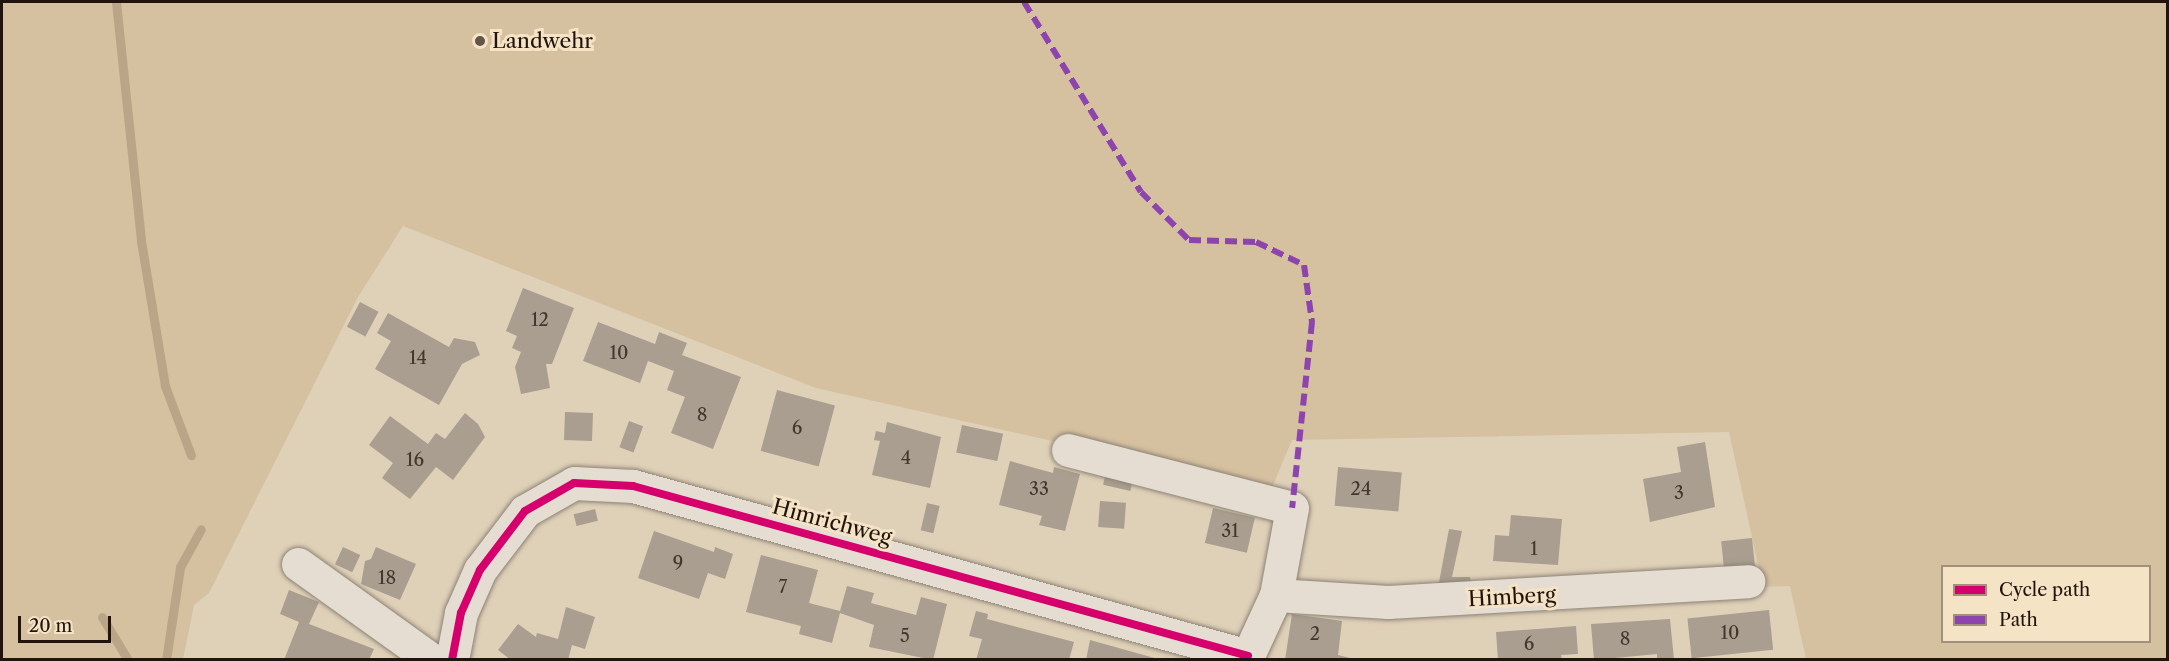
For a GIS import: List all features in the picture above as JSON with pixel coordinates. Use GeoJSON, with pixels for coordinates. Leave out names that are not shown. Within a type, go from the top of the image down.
{"type":"FeatureCollection","features":[{"type":"Feature","properties":{"kind":"street"},"geometry":{"type":"LineString","coordinates":[[1068,450],[1292,508],[1276,595],[1247,658]]}},
{"type":"Feature","properties":{"kind":"street","name":"Himrichweg"},"geometry":{"type":"LineString","coordinates":[[452,660],[461,613],[480,570],[525,512],[574,483],[633,486],[1247,658]]}},
{"type":"Feature","properties":{"kind":"street"},"geometry":{"type":"LineString","coordinates":[[298,564],[432,660]]}},
{"type":"Feature","properties":{"kind":"street","name":"Himberg"},"geometry":{"type":"LineString","coordinates":[[1276,595],[1389,602],[1748,581]]}},
{"type":"Feature","properties":{"kind":"shaded area"},"geometry":{"type":"Polygon","coordinates":[[[2,2],[2167,2],[2167,659],[1806,659],[1790,586],[1763,587],[1729,432],[1292,440],[1271,490],[816,388],[403,226],[358,297],[209,593],[194,605],[183,659],[2,659],[2,2]]]}},
{"type":"Feature","properties":{"kind":"building"},"geometry":{"type":"Polygon","coordinates":[[[523,288],[574,308],[552,364],[546,364],[550,388],[521,394],[515,367],[521,352],[512,348],[517,336],[506,331],[523,288]]]}},
{"type":"Feature","properties":{"kind":"building"},"geometry":{"type":"Polygon","coordinates":[[[360,302],[379,312],[365,337],[347,327],[360,302]]]}},
{"type":"Feature","properties":{"kind":"building"},"geometry":{"type":"Polygon","coordinates":[[[388,313],[449,347],[454,338],[475,342],[480,355],[462,364],[439,405],[375,369],[391,341],[377,333],[388,313]]]}},
{"type":"Feature","properties":{"kind":"building"},"geometry":{"type":"Polygon","coordinates":[[[598,322],[655,344],[659,332],[687,343],[682,355],[741,377],[713,449],[671,433],[685,397],[667,390],[674,371],[648,361],[640,383],[583,361],[598,322]]]}},
{"type":"Feature","properties":{"kind":"building"},"geometry":{"type":"Polygon","coordinates":[[[777,390],[835,406],[819,466],[761,451],[777,390]]]}},
{"type":"Feature","properties":{"kind":"building"},"geometry":{"type":"Polygon","coordinates":[[[565,412],[593,413],[592,441],[564,440],[565,412]]]}},
{"type":"Feature","properties":{"kind":"building"},"geometry":{"type":"Polygon","coordinates":[[[465,413],[478,424],[485,437],[453,480],[436,467],[410,499],[382,478],[393,463],[369,445],[390,416],[428,444],[436,433],[445,439],[465,413]]]}},
{"type":"Feature","properties":{"kind":"building"},"geometry":{"type":"Polygon","coordinates":[[[629,421],[643,426],[634,452],[619,447],[629,421]]]}},
{"type":"Feature","properties":{"kind":"building"},"geometry":{"type":"Polygon","coordinates":[[[887,422],[941,437],[930,488],[872,475],[880,441],[874,440],[876,431],[885,433],[887,422]]]}},
{"type":"Feature","properties":{"kind":"building"},"geometry":{"type":"Polygon","coordinates":[[[962,425],[1003,434],[997,461],[956,452],[962,425]]]}},
{"type":"Feature","properties":{"kind":"building"},"geometry":{"type":"Polygon","coordinates":[[[1705,442],[1715,507],[1650,522],[1643,479],[1681,472],[1677,447],[1705,442]]]}},
{"type":"Feature","properties":{"kind":"building"},"geometry":{"type":"Polygon","coordinates":[[[1010,461],[1053,473],[1054,467],[1080,474],[1065,531],[1039,525],[1042,516],[999,505],[1010,461]]]}},
{"type":"Feature","properties":{"kind":"building"},"geometry":{"type":"Polygon","coordinates":[[[1338,467],[1402,473],[1398,511],[1335,506],[1338,467]]]}},
{"type":"Feature","properties":{"kind":"building"},"geometry":{"type":"Polygon","coordinates":[[[1106,472],[1133,478],[1130,491],[1103,485],[1106,472]]]}},
{"type":"Feature","properties":{"kind":"building"},"geometry":{"type":"Polygon","coordinates":[[[1100,501],[1126,503],[1124,529],[1098,527],[1100,501]]]}},
{"type":"Feature","properties":{"kind":"building"},"geometry":{"type":"Polygon","coordinates":[[[927,503],[940,506],[933,533],[921,530],[927,503]]]}},
{"type":"Feature","properties":{"kind":"building"},"geometry":{"type":"Polygon","coordinates":[[[1213,508],[1255,518],[1247,553],[1205,543],[1213,508]]]}},
{"type":"Feature","properties":{"kind":"building"},"geometry":{"type":"Polygon","coordinates":[[[595,509],[598,521],[577,526],[574,514],[595,509]]]}},
{"type":"Feature","properties":{"kind":"building"},"geometry":{"type":"Polygon","coordinates":[[[1511,515],[1562,519],[1558,565],[1493,561],[1495,535],[1509,536],[1511,515]]]}},
{"type":"Feature","properties":{"kind":"building"},"geometry":{"type":"Polygon","coordinates":[[[1449,529],[1462,531],[1452,577],[1470,577],[1472,591],[1437,593],[1449,529]]]}},
{"type":"Feature","properties":{"kind":"building"},"geometry":{"type":"Polygon","coordinates":[[[654,531],[714,552],[715,547],[733,554],[725,579],[708,573],[699,599],[638,578],[654,531]]]}},
{"type":"Feature","properties":{"kind":"building"},"geometry":{"type":"Polygon","coordinates":[[[1752,538],[1755,566],[1724,569],[1721,541],[1752,538]]]}},
{"type":"Feature","properties":{"kind":"building"},"geometry":{"type":"Polygon","coordinates":[[[343,547],[360,555],[352,572],[335,564],[343,547]]]}},
{"type":"Feature","properties":{"kind":"building"},"geometry":{"type":"Polygon","coordinates":[[[376,547],[416,564],[400,600],[361,584],[365,561],[371,559],[376,547]]]}},
{"type":"Feature","properties":{"kind":"building"},"geometry":{"type":"Polygon","coordinates":[[[761,555],[818,570],[809,603],[840,611],[847,586],[874,593],[871,603],[916,615],[921,597],[947,604],[933,660],[869,647],[874,625],[840,613],[832,643],[799,634],[801,626],[746,612],[761,555]]]}},
{"type":"Feature","properties":{"kind":"building"},"geometry":{"type":"Polygon","coordinates":[[[289,590],[319,602],[309,624],[374,649],[369,660],[284,660],[299,622],[280,614],[289,590]]]}},
{"type":"Feature","properties":{"kind":"building"},"geometry":{"type":"Polygon","coordinates":[[[566,607],[595,617],[585,649],[572,645],[568,660],[511,660],[498,650],[518,624],[536,637],[537,633],[558,639],[566,607]]]}},
{"type":"Feature","properties":{"kind":"building"},"geometry":{"type":"Polygon","coordinates":[[[1769,610],[1773,650],[1692,658],[1687,619],[1769,610]]]}},
{"type":"Feature","properties":{"kind":"building"},"geometry":{"type":"Polygon","coordinates":[[[976,611],[988,614],[987,619],[1074,642],[1069,660],[976,660],[982,639],[969,636],[976,611]]]}},
{"type":"Feature","properties":{"kind":"building"},"geometry":{"type":"Polygon","coordinates":[[[1292,614],[1342,621],[1338,655],[1358,660],[1285,660],[1292,614]]]}},
{"type":"Feature","properties":{"kind":"building"},"geometry":{"type":"Polygon","coordinates":[[[1670,619],[1674,660],[1657,660],[1657,654],[1594,660],[1591,624],[1670,619]]]}},
{"type":"Feature","properties":{"kind":"building"},"geometry":{"type":"Polygon","coordinates":[[[1576,626],[1578,654],[1561,655],[1562,660],[1498,660],[1496,632],[1576,626]]]}},
{"type":"Feature","properties":{"kind":"building"},"geometry":{"type":"Polygon","coordinates":[[[1090,640],[1158,659],[1158,660],[1086,660],[1090,640]]]}},
{"type":"Feature","properties":{"kind":"waterway"},"geometry":{"type":"LineString","coordinates":[[116,2],[141,241],[165,386],[191,455]]}},
{"type":"Feature","properties":{"kind":"waterway"},"geometry":{"type":"LineString","coordinates":[[166,660],[180,567],[201,529]]}},
{"type":"Feature","properties":{"kind":"waterway"},"geometry":{"type":"LineString","coordinates":[[102,617],[128,660]]}},
{"type":"Feature","properties":{"kind":"marked path"},"geometry":{"type":"LineString","coordinates":[[1024,2],[1141,192],[1189,240],[1256,242],[1304,265],[1312,322],[1292,508]]}},
{"type":"Feature","properties":{"kind":"cycle path"},"geometry":{"type":"LineString","coordinates":[[452,660],[461,613],[480,570],[525,511],[574,483],[633,486],[1248,656]]}},
{"type":"Feature","properties":{"kind":"place","name":"Landwehr"},"geometry":{"type":"Point","coordinates":[480,41]}}]}
